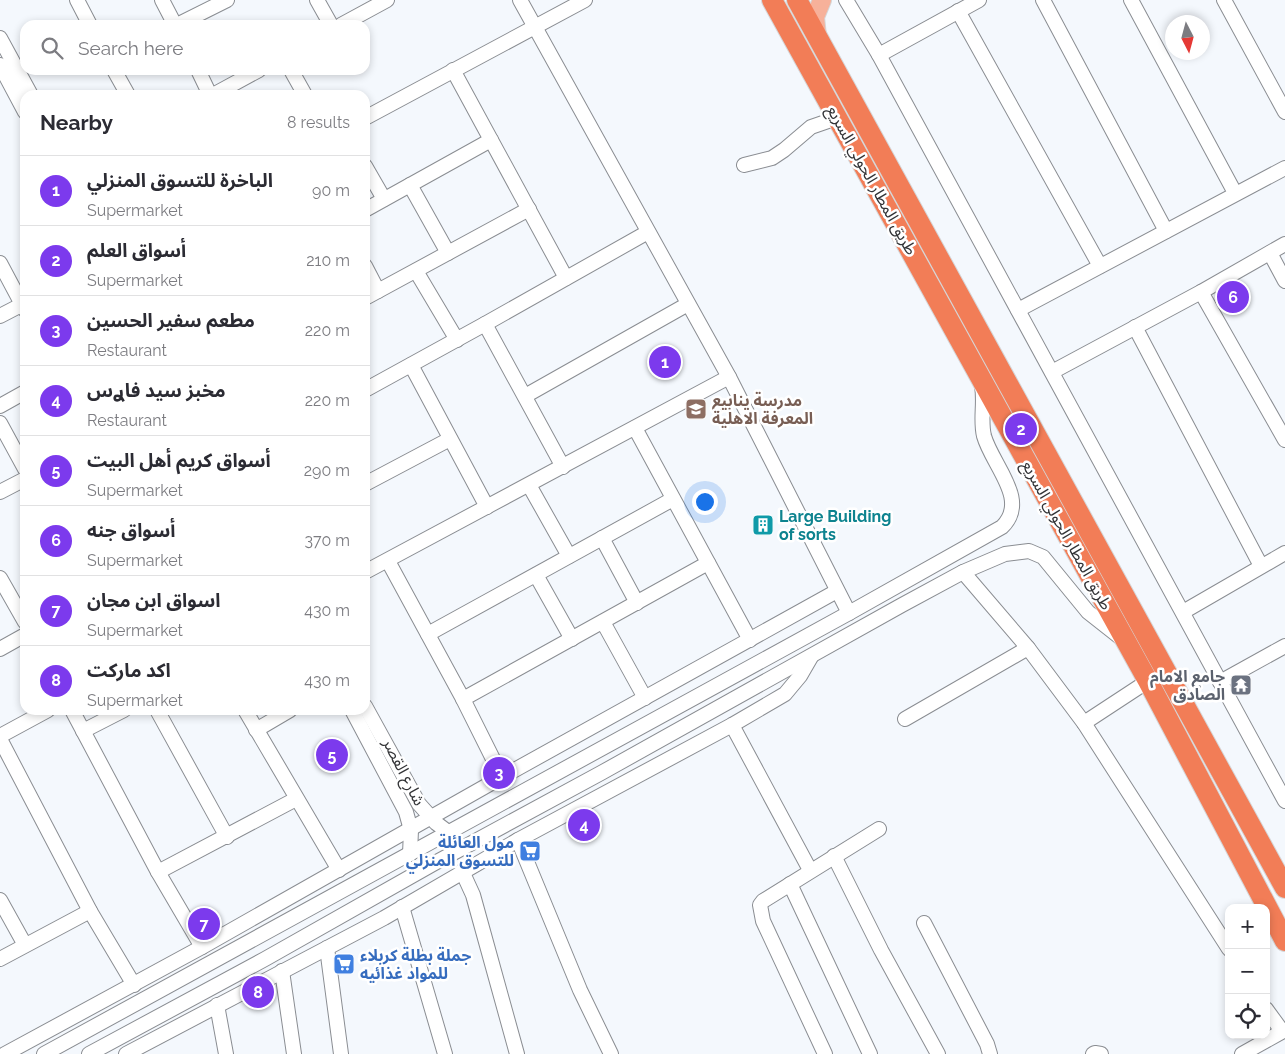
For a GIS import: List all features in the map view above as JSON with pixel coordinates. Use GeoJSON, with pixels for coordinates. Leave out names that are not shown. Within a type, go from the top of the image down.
{"type":"FeatureCollection","features":[{"type":"Feature","properties":{"kind":"highway","name":"طريق المطار الحولي السريع"},"geometry":{"type":"LineString","coordinates":[[772,0],[1148,681],[1285,941]]}},
{"type":"Feature","properties":{"kind":"highway","name":"طريق المطار الحولي السريع"},"geometry":{"type":"LineString","coordinates":[[797,0],[1285,888]]}},
{"type":"Feature","properties":{"kind":"main road"},"geometry":{"type":"LineString","coordinates":[[818,39],[815,17],[822,0]]}},
{"type":"Feature","properties":{"kind":"street"},"geometry":{"type":"LineString","coordinates":[[77,0],[87,20]]}},
{"type":"Feature","properties":{"kind":"street"},"geometry":{"type":"LineString","coordinates":[[162,0],[173,20]]}},
{"type":"Feature","properties":{"kind":"street"},"geometry":{"type":"LineString","coordinates":[[186,20],[227,0]]}},
{"type":"Feature","properties":{"kind":"street"},"geometry":{"type":"LineString","coordinates":[[318,0],[328,20]]}},
{"type":"Feature","properties":{"kind":"street"},"geometry":{"type":"LineString","coordinates":[[351,20],[387,0]]}},
{"type":"Feature","properties":{"kind":"street"},"geometry":{"type":"LineString","coordinates":[[520,0],[729,377],[849,613]]}},
{"type":"Feature","properties":{"kind":"street"},"geometry":{"type":"LineString","coordinates":[[370,115],[585,0]]}},
{"type":"Feature","properties":{"kind":"street"},"geometry":{"type":"LineString","coordinates":[[846,0],[879,55],[1285,801]]}},
{"type":"Feature","properties":{"kind":"street"},"geometry":{"type":"LineString","coordinates":[[879,55],[979,0]]}},
{"type":"Feature","properties":{"kind":"street"},"geometry":{"type":"LineString","coordinates":[[1042,0],[1166,231]]}},
{"type":"Feature","properties":{"kind":"street"},"geometry":{"type":"LineString","coordinates":[[1131,0],[1235,193]]}},
{"type":"Feature","properties":{"kind":"street"},"geometry":{"type":"LineString","coordinates":[[1224,0],[1285,112]]}},
{"type":"Feature","properties":{"kind":"street"},"geometry":{"type":"LineString","coordinates":[[958,12],[1100,266]]}},
{"type":"Feature","properties":{"kind":"street"},"geometry":{"type":"LineString","coordinates":[[0,39],[28,90]]}},
{"type":"Feature","properties":{"kind":"street"},"geometry":{"type":"LineString","coordinates":[[0,65],[20,103]]}},
{"type":"Feature","properties":{"kind":"street"},"geometry":{"type":"LineString","coordinates":[[453,70],[566,278]]}},
{"type":"Feature","properties":{"kind":"street"},"geometry":{"type":"LineString","coordinates":[[117,75],[125,90]]}},
{"type":"Feature","properties":{"kind":"street"},"geometry":{"type":"LineString","coordinates":[[201,75],[209,90]]}},
{"type":"Feature","properties":{"kind":"street"},"geometry":{"type":"LineString","coordinates":[[221,90],[250,75]]}},
{"type":"Feature","properties":{"kind":"street"},"geometry":{"type":"LineString","coordinates":[[294,75],[302,90]]}},
{"type":"Feature","properties":{"kind":"street"},"geometry":{"type":"LineString","coordinates":[[744,165],[772,158],[811,127],[837,118]]}},
{"type":"Feature","properties":{"kind":"street"},"geometry":{"type":"LineString","coordinates":[[370,207],[491,140]]}},
{"type":"Feature","properties":{"kind":"street"},"geometry":{"type":"LineString","coordinates":[[1018,310],[1285,168]]}},
{"type":"Feature","properties":{"kind":"street"},"geometry":{"type":"LineString","coordinates":[[370,175],[384,199]]}},
{"type":"Feature","properties":{"kind":"street"},"geometry":{"type":"LineString","coordinates":[[410,185],[448,253]]}},
{"type":"Feature","properties":{"kind":"street"},"geometry":{"type":"LineString","coordinates":[[370,295],[529,209]]}},
{"type":"Feature","properties":{"kind":"street"},"geometry":{"type":"LineString","coordinates":[[370,387],[648,232]]}},
{"type":"Feature","properties":{"kind":"street"},"geometry":{"type":"LineString","coordinates":[[1052,372],[1201,292],[1285,244]]}},
{"type":"Feature","properties":{"kind":"street"},"geometry":{"type":"LineString","coordinates":[[1270,253],[1285,281]]}},
{"type":"Feature","properties":{"kind":"street"},"geometry":{"type":"LineString","coordinates":[[0,264],[20,299]]}},
{"type":"Feature","properties":{"kind":"street"},"geometry":{"type":"LineString","coordinates":[[416,271],[457,340]]}},
{"type":"Feature","properties":{"kind":"street"},"geometry":{"type":"LineString","coordinates":[[370,276],[378,291]]}},
{"type":"Feature","properties":{"kind":"street"},"geometry":{"type":"LineString","coordinates":[[1201,292],[1285,440]]}},
{"type":"Feature","properties":{"kind":"street"},"geometry":{"type":"LineString","coordinates":[[525,396],[688,304]]}},
{"type":"Feature","properties":{"kind":"street"},"geometry":{"type":"LineString","coordinates":[[0,316],[20,308]]}},
{"type":"Feature","properties":{"kind":"street"},"geometry":{"type":"LineString","coordinates":[[485,324],[562,467]]}},
{"type":"Feature","properties":{"kind":"street"},"geometry":{"type":"LineString","coordinates":[[1134,327],[1261,566]]}},
{"type":"Feature","properties":{"kind":"street"},"geometry":{"type":"LineString","coordinates":[[411,365],[487,507]]}},
{"type":"Feature","properties":{"kind":"street"},"geometry":{"type":"LineString","coordinates":[[44,1054],[65,1048],[448,832],[997,531],[1009,518],[1013,508],[1012,496],[984,438],[982,423],[983,394],[976,369]]}},
{"type":"Feature","properties":{"kind":"street"},"geometry":{"type":"LineString","coordinates":[[370,570],[729,377]]}},
{"type":"Feature","properties":{"kind":"street"},"geometry":{"type":"LineString","coordinates":[[0,406],[20,395]]}},
{"type":"Feature","properties":{"kind":"street"},"geometry":{"type":"LineString","coordinates":[[0,423],[20,460]]}},
{"type":"Feature","properties":{"kind":"street"},"geometry":{"type":"LineString","coordinates":[[635,428],[750,640]]}},
{"type":"Feature","properties":{"kind":"street"},"geometry":{"type":"LineString","coordinates":[[370,481],[450,439]]}},
{"type":"Feature","properties":{"kind":"street"},"geometry":{"type":"LineString","coordinates":[[0,492],[20,481]]}},
{"type":"Feature","properties":{"kind":"street"},"geometry":{"type":"LineString","coordinates":[[529,485],[569,556]]}},
{"type":"Feature","properties":{"kind":"street"},"geometry":{"type":"LineString","coordinates":[[428,634],[673,499]]}},
{"type":"Feature","properties":{"kind":"street"},"geometry":{"type":"LineString","coordinates":[[602,538],[636,603]]}},
{"type":"Feature","properties":{"kind":"street"},"geometry":{"type":"LineString","coordinates":[[90,1054],[278,952],[372,898],[963,572],[1005,554],[1021,551],[1036,553],[1049,562],[1088,612],[1116,633],[1130,651]]}},
{"type":"Feature","properties":{"kind":"street"},"geometry":{"type":"LineString","coordinates":[[1183,612],[1285,553]]}},
{"type":"Feature","properties":{"kind":"street"},"geometry":{"type":"LineString","coordinates":[[388,561],[463,699],[502,777]]}},
{"type":"Feature","properties":{"kind":"street"},"geometry":{"type":"LineString","coordinates":[[463,699],[708,564]]}},
{"type":"Feature","properties":{"kind":"street"},"geometry":{"type":"LineString","coordinates":[[963,572],[1028,648],[1084,723],[1225,943]]}},
{"type":"Feature","properties":{"kind":"street"},"geometry":{"type":"LineString","coordinates":[[536,575],[572,639]]}},
{"type":"Feature","properties":{"kind":"street"},"geometry":{"type":"LineString","coordinates":[[0,578],[20,613]]}},
{"type":"Feature","properties":{"kind":"street"},"geometry":{"type":"LineString","coordinates":[[5,1054],[134,985],[411,830],[430,817],[837,591]]}},
{"type":"Feature","properties":{"kind":"street"},"geometry":{"type":"LineString","coordinates":[[602,622],[645,698]]}},
{"type":"Feature","properties":{"kind":"street"},"geometry":{"type":"LineString","coordinates":[[0,649],[20,638]]}},
{"type":"Feature","properties":{"kind":"street"},"geometry":{"type":"LineString","coordinates":[[1220,682],[1285,646]]}},
{"type":"Feature","properties":{"kind":"street"},"geometry":{"type":"LineString","coordinates":[[905,718],[1028,648]]}},
{"type":"Feature","properties":{"kind":"street"},"geometry":{"type":"LineString","coordinates":[[126,1054],[145,1049],[217,1005],[384,918],[518,840],[732,725],[785,694],[800,676],[812,656]]}},
{"type":"Feature","properties":{"kind":"street"},"geometry":{"type":"LineString","coordinates":[[1084,723],[1148,681]]}},
{"type":"Feature","properties":{"kind":"street"},"geometry":{"type":"LineString","coordinates":[[712,688],[714,699],[719,703],[725,704]]}},
{"type":"Feature","properties":{"kind":"street"},"geometry":{"type":"LineString","coordinates":[[676,707],[686,712],[689,719],[688,725]]}},
{"type":"Feature","properties":{"kind":"street"},"geometry":{"type":"LineString","coordinates":[[39,715],[0,738],[90,911],[134,985]]}},
{"type":"Feature","properties":{"kind":"street"},"geometry":{"type":"LineString","coordinates":[[75,715],[158,872],[202,947]]}},
{"type":"Feature","properties":{"kind":"street"},"geometry":{"type":"LineString","coordinates":[[83,731],[114,715]]}},
{"type":"Feature","properties":{"kind":"street"},"geometry":{"type":"LineString","coordinates":[[160,715],[227,837]]}},
{"type":"Feature","properties":{"kind":"street"},"geometry":{"type":"LineString","coordinates":[[248,715],[339,870]]}},
{"type":"Feature","properties":{"kind":"street"},"geometry":{"type":"LineString","coordinates":[[256,730],[282,715]]}},
{"type":"Feature","properties":{"kind":"street","name":"شارع القصر"},"geometry":{"type":"LineString","coordinates":[[355,715],[403,804],[411,830],[410,854]]}},
{"type":"Feature","properties":{"kind":"street"},"geometry":{"type":"LineString","coordinates":[[370,715],[414,796],[430,817],[448,832]]}},
{"type":"Feature","properties":{"kind":"street"},"geometry":{"type":"LineString","coordinates":[[732,725],[810,870]]}},
{"type":"Feature","properties":{"kind":"street"},"geometry":{"type":"LineString","coordinates":[[158,872],[296,799]]}},
{"type":"Feature","properties":{"kind":"street"},"geometry":{"type":"LineString","coordinates":[[824,1054],[760,913],[760,905],[763,901],[810,870],[879,829]]}},
{"type":"Feature","properties":{"kind":"street"},"geometry":{"type":"LineString","coordinates":[[518,840],[580,990],[610,1054]]}},
{"type":"Feature","properties":{"kind":"street"},"geometry":{"type":"LineString","coordinates":[[834,856],[881,950],[938,1054]]}},
{"type":"Feature","properties":{"kind":"street"},"geometry":{"type":"LineString","coordinates":[[462,872],[473,895],[517,1054]]}},
{"type":"Feature","properties":{"kind":"street"},"geometry":{"type":"LineString","coordinates":[[790,884],[870,1054]]}},
{"type":"Feature","properties":{"kind":"street"},"geometry":{"type":"LineString","coordinates":[[372,898],[384,918]]}},
{"type":"Feature","properties":{"kind":"street"},"geometry":{"type":"LineString","coordinates":[[0,900],[25,945]]}},
{"type":"Feature","properties":{"kind":"street"},"geometry":{"type":"LineString","coordinates":[[402,908],[445,1054]]}},
{"type":"Feature","properties":{"kind":"street"},"geometry":{"type":"LineString","coordinates":[[0,959],[90,911]]}},
{"type":"Feature","properties":{"kind":"street"},"geometry":{"type":"LineString","coordinates":[[300,915],[298,920],[299,926],[310,934]]}},
{"type":"Feature","properties":{"kind":"street"},"geometry":{"type":"LineString","coordinates":[[924,923],[987,1044],[990,1054]]}},
{"type":"Feature","properties":{"kind":"street"},"geometry":{"type":"LineString","coordinates":[[267,933],[273,934],[277,938],[279,943],[278,952]]}},
{"type":"Feature","properties":{"kind":"street"},"geometry":{"type":"LineString","coordinates":[[327,948],[341,1054]]}},
{"type":"Feature","properties":{"kind":"street"},"geometry":{"type":"LineString","coordinates":[[282,971],[294,1054]]}},
{"type":"Feature","properties":{"kind":"street"},"geometry":{"type":"LineString","coordinates":[[217,1005],[226,1054]]}},
{"type":"Feature","properties":{"kind":"street"},"geometry":{"type":"LineString","coordinates":[[1242,1054],[1284,1031],[1270,1014]]}},
{"type":"Feature","properties":{"kind":"street"},"geometry":{"type":"LineString","coordinates":[[1093,1054],[1101,1054]]}},
{"type":"Feature","properties":{"kind":"place","name":"أسواق جنه"},"geometry":{"type":"Point","coordinates":[1233,297]}},
{"type":"Feature","properties":{"kind":"place","name":"الباخرة للتسوق المنزلي"},"geometry":{"type":"Point","coordinates":[665,362]}},
{"type":"Feature","properties":{"kind":"place","name":"مدرسة ينابيع المعرفة الاهلية"},"geometry":{"type":"Point","coordinates":[696,409]}},
{"type":"Feature","properties":{"kind":"place","name":"أسواق العلم"},"geometry":{"type":"Point","coordinates":[1021,429]}},
{"type":"Feature","properties":{"kind":"place","name":"Large Building of sorts"},"geometry":{"type":"Point","coordinates":[763,525]}},
{"type":"Feature","properties":{"kind":"place","name":"جامع الامام الصادق"},"geometry":{"type":"Point","coordinates":[1241,685]}},
{"type":"Feature","properties":{"kind":"place","name":"أسواق كريم أهل البيت"},"geometry":{"type":"Point","coordinates":[332,755]}},
{"type":"Feature","properties":{"kind":"place","name":"مطعم سفير الحسين"},"geometry":{"type":"Point","coordinates":[499,773]}},
{"type":"Feature","properties":{"kind":"place","name":"مخبز سيد فاࢪس"},"geometry":{"type":"Point","coordinates":[584,825]}},
{"type":"Feature","properties":{"kind":"place","name":"مول العائلة للتسوق المنزلي"},"geometry":{"type":"Point","coordinates":[530,851]}},
{"type":"Feature","properties":{"kind":"place","name":"اسواق ابن مجان"},"geometry":{"type":"Point","coordinates":[204,924]}},
{"type":"Feature","properties":{"kind":"place","name":"جملة بطلة كربلاء للمواد غذائيه"},"geometry":{"type":"Point","coordinates":[344,964]}},
{"type":"Feature","properties":{"kind":"place","name":"اكد ماركت"},"geometry":{"type":"Point","coordinates":[258,992]}}]}
